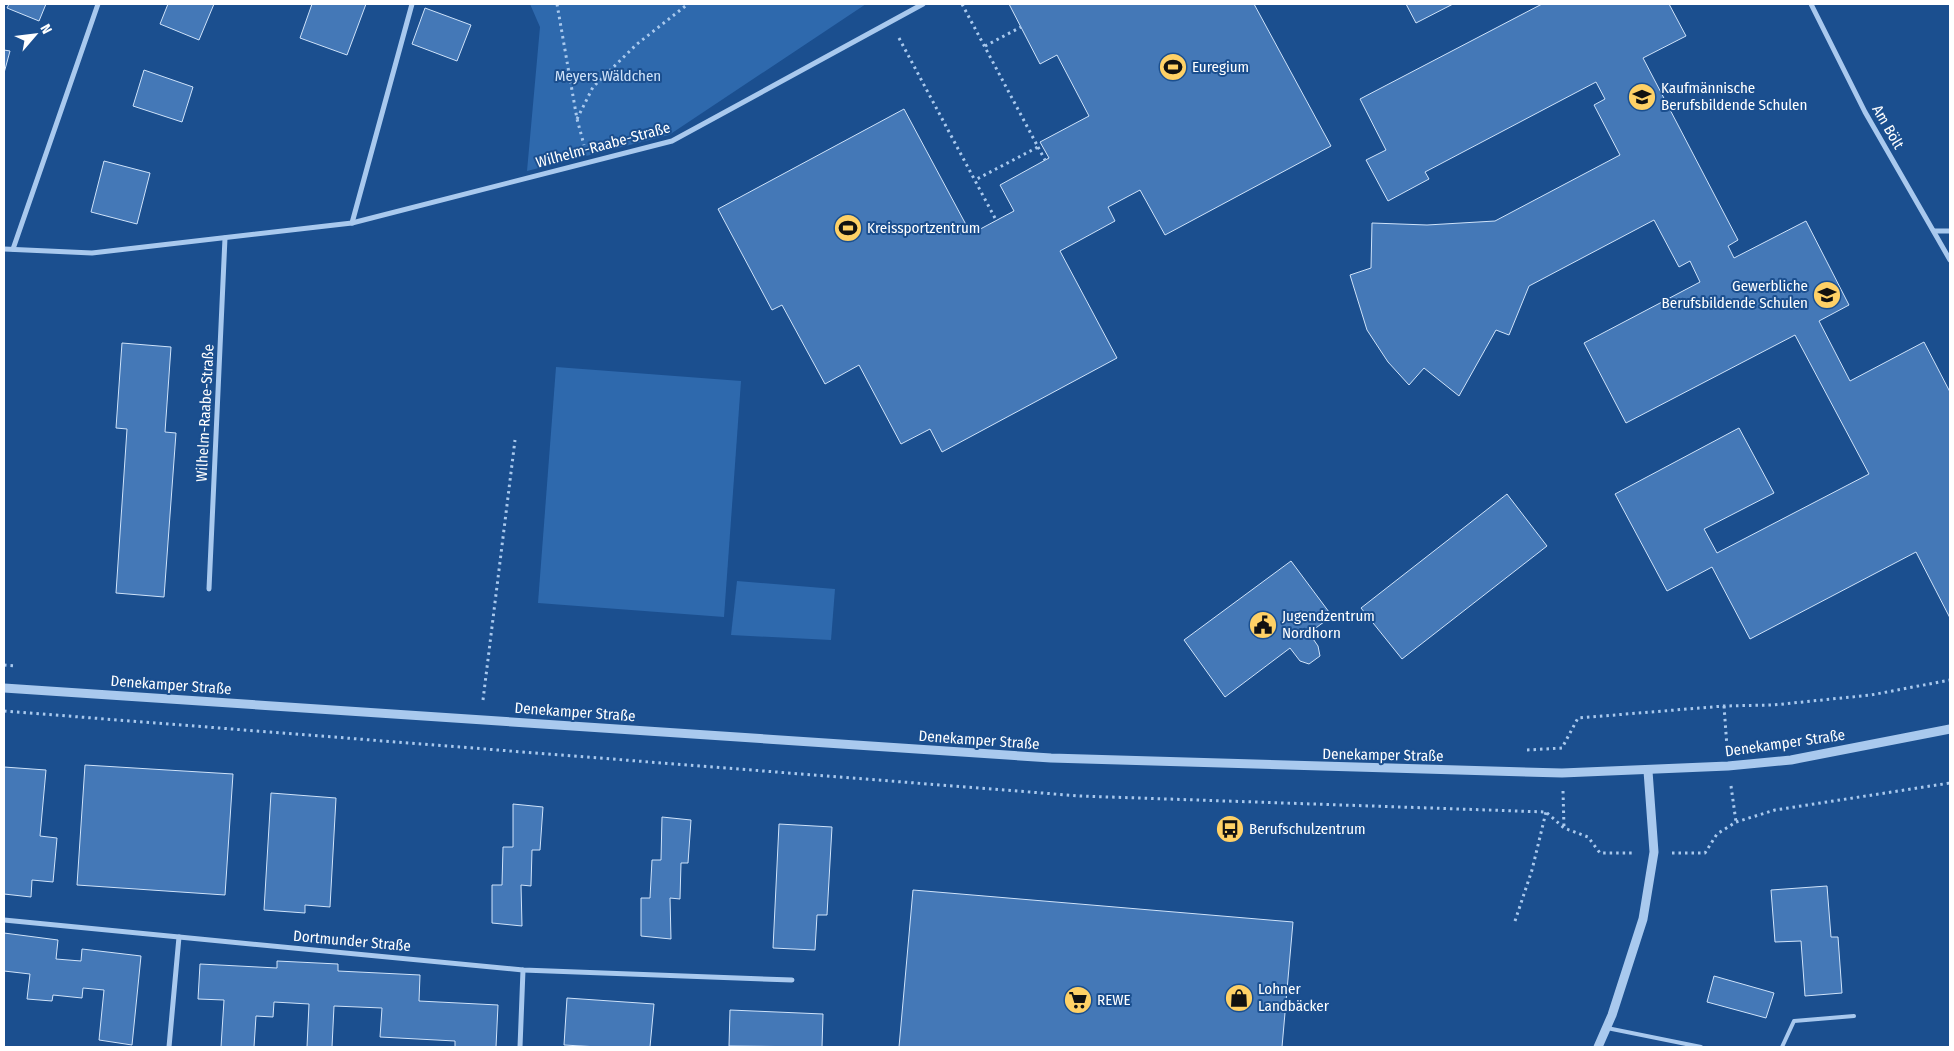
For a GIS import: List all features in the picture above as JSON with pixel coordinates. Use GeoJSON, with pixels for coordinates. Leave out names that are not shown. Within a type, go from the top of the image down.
{"type":"FeatureCollection","features":[{"type":"Feature","properties":{"kind":"street"},"geometry":{"type":"LineString","coordinates":[[13,249],[98,4]]}},
{"type":"Feature","properties":{"kind":"street"},"geometry":{"type":"LineString","coordinates":[[352,223],[412,4]]}},
{"type":"Feature","properties":{"kind":"street","name":"Wilhelm-Raabe-Straße"},"geometry":{"type":"LineString","coordinates":[[4,249],[92,253],[352,223],[672,141],[923,4]]}},
{"type":"Feature","properties":{"kind":"street","name":"Am Bölt"},"geometry":{"type":"LineString","coordinates":[[1811,4],[1865,112],[1950,260]]}},
{"type":"Feature","properties":{"kind":"street"},"geometry":{"type":"LineString","coordinates":[[1934,231],[1950,232]]}},
{"type":"Feature","properties":{"kind":"street","name":"Wilhelm-Raabe-Straße"},"geometry":{"type":"LineString","coordinates":[[209,589],[225,238]]}},
{"type":"Feature","properties":{"kind":"street","name":"Denekamper Straße"},"geometry":{"type":"LineString","coordinates":[[4,688],[1051,758],[1562,773],[1728,766],[1791,760],[1950,729]]}},
{"type":"Feature","properties":{"kind":"street"},"geometry":{"type":"LineString","coordinates":[[1598,1047],[1607,1028],[1643,919],[1654,852],[1648,770]]}},
{"type":"Feature","properties":{"kind":"street","name":"Dortmunder Straße"},"geometry":{"type":"LineString","coordinates":[[4,920],[523,970],[792,980]]}},
{"type":"Feature","properties":{"kind":"street"},"geometry":{"type":"LineString","coordinates":[[170,1047],[179,937]]}},
{"type":"Feature","properties":{"kind":"street"},"geometry":{"type":"LineString","coordinates":[[520,1047],[523,970]]}},
{"type":"Feature","properties":{"kind":"lane"},"geometry":{"type":"LineString","coordinates":[[1782,1047],[1794,1022],[1854,1016]]}},
{"type":"Feature","properties":{"kind":"lane"},"geometry":{"type":"LineString","coordinates":[[1607,1028],[1674,1045],[1701,1047]]}},
{"type":"Feature","properties":{"kind":"path"},"geometry":{"type":"LineString","coordinates":[[557,4],[577,119],[588,162]]}},
{"type":"Feature","properties":{"kind":"path"},"geometry":{"type":"LineString","coordinates":[[577,119],[593,87],[637,44],[688,4]]}},
{"type":"Feature","properties":{"kind":"path"},"geometry":{"type":"LineString","coordinates":[[962,4],[1045,160]]}},
{"type":"Feature","properties":{"kind":"path"},"geometry":{"type":"LineString","coordinates":[[890,22],[996,220]]}},
{"type":"Feature","properties":{"kind":"path"},"geometry":{"type":"LineString","coordinates":[[984,46],[1020,27]]}},
{"type":"Feature","properties":{"kind":"path"},"geometry":{"type":"LineString","coordinates":[[975,180],[1038,146]]}},
{"type":"Feature","properties":{"kind":"path"},"geometry":{"type":"LineString","coordinates":[[482,719],[486,663],[515,440]]}},
{"type":"Feature","properties":{"kind":"path"},"geometry":{"type":"LineString","coordinates":[[4,665],[23,667]]}},
{"type":"Feature","properties":{"kind":"path"},"geometry":{"type":"LineString","coordinates":[[1523,750],[1562,748],[1578,718],[1724,706],[1773,705],[1871,695],[1950,680]]}},
{"type":"Feature","properties":{"kind":"path"},"geometry":{"type":"LineString","coordinates":[[4,711],[1080,796],[1546,812],[1564,828],[1588,838],[1600,853],[1705,853],[1717,834],[1736,822],[1775,810],[1950,783]]}},
{"type":"Feature","properties":{"kind":"path"},"geometry":{"type":"LineString","coordinates":[[1515,921],[1532,870],[1546,812]]}},
{"type":"Feature","properties":{"kind":"green space","name":"Meyers Wäldchen"},"geometry":{"type":"Polygon","coordinates":[[[530,4],[866,4],[669,135],[527,171],[540,27],[530,4]]]}},
{"type":"Feature","properties":{"kind":"green space"},"geometry":{"type":"Polygon","coordinates":[[[556,367],[741,381],[724,617],[538,603],[556,367]]]}},
{"type":"Feature","properties":{"kind":"green space"},"geometry":{"type":"Polygon","coordinates":[[[737,581],[835,589],[831,640],[731,635],[737,581]]]}},
{"type":"Feature","properties":{"kind":"building"},"geometry":{"type":"Polygon","coordinates":[[[9,4],[46,4],[39,21],[7,8],[9,4]]]}},
{"type":"Feature","properties":{"kind":"building"},"geometry":{"type":"Polygon","coordinates":[[[168,4],[214,4],[199,40],[160,24],[168,4]]]}},
{"type":"Feature","properties":{"kind":"building"},"geometry":{"type":"Polygon","coordinates":[[[312,4],[366,4],[347,55],[300,38],[312,4]]]}},
{"type":"Feature","properties":{"kind":"building","name":"Kreissportzentrum"},"geometry":{"type":"Polygon","coordinates":[[[1009,4],[1254,4],[1331,146],[1165,235],[1140,190],[1108,207],[1115,221],[1060,251],[1117,358],[942,452],[930,429],[901,444],[859,365],[825,384],[782,305],[772,310],[718,209],[904,109],[971,234],[1014,211],[1000,185],[1049,158],[1040,142],[1089,116],[1057,55],[1040,64],[1009,4]]]}},
{"type":"Feature","properties":{"kind":"building"},"geometry":{"type":"Polygon","coordinates":[[[1406,4],[1453,4],[1416,23],[1406,4]]]}},
{"type":"Feature","properties":{"kind":"building"},"geometry":{"type":"Polygon","coordinates":[[[1542,4],[1669,4],[1686,36],[1643,58],[1738,240],[1728,246],[1734,258],[1806,221],[1849,305],[1819,321],[1850,381],[1924,342],[1950,392],[1950,618],[1916,552],[1750,639],[1712,567],[1667,591],[1615,494],[1739,428],[1774,493],[1704,529],[1717,553],[1869,474],[1795,335],[1626,423],[1584,343],[1700,282],[1690,261],[1679,267],[1654,220],[1529,286],[1509,335],[1496,330],[1459,396],[1424,368],[1409,385],[1388,362],[1367,330],[1350,275],[1371,268],[1372,223],[1427,225],[1495,221],[1620,155],[1594,105],[1605,99],[1596,82],[1425,172],[1429,179],[1388,201],[1366,160],[1386,150],[1360,99],[1542,4]]]}},
{"type":"Feature","properties":{"kind":"building"},"geometry":{"type":"Polygon","coordinates":[[[425,8],[471,25],[457,61],[412,44],[425,8]]]}},
{"type":"Feature","properties":{"kind":"building"},"geometry":{"type":"Polygon","coordinates":[[[4,50],[10,51],[4,73],[4,50]]]}},
{"type":"Feature","properties":{"kind":"building"},"geometry":{"type":"Polygon","coordinates":[[[144,70],[193,87],[182,122],[133,106],[144,70]]]}},
{"type":"Feature","properties":{"kind":"building"},"geometry":{"type":"Polygon","coordinates":[[[104,161],[150,173],[137,224],[91,212],[104,161]]]}},
{"type":"Feature","properties":{"kind":"building"},"geometry":{"type":"Polygon","coordinates":[[[122,343],[171,347],[165,432],[176,433],[164,597],[116,593],[127,429],[116,428],[122,343]]]}},
{"type":"Feature","properties":{"kind":"building","name":"Jugendzentrum Nordhorn"},"geometry":{"type":"Polygon","coordinates":[[[1507,494],[1547,546],[1402,659],[1361,608],[1507,494]]]}},
{"type":"Feature","properties":{"kind":"building","name":"Jugendzentrum Nordhorn"},"geometry":{"type":"Polygon","coordinates":[[[1291,561],[1332,616],[1309,633],[1318,646],[1320,656],[1309,664],[1300,661],[1290,648],[1225,697],[1184,640],[1291,561]]]}},
{"type":"Feature","properties":{"kind":"building"},"geometry":{"type":"Polygon","coordinates":[[[85,765],[233,774],[225,895],[77,885],[85,765]]]}},
{"type":"Feature","properties":{"kind":"building"},"geometry":{"type":"Polygon","coordinates":[[[4,767],[46,770],[40,836],[57,838],[53,882],[32,880],[31,897],[4,894],[4,767]]]}},
{"type":"Feature","properties":{"kind":"building"},"geometry":{"type":"Polygon","coordinates":[[[271,793],[336,798],[330,907],[305,905],[305,913],[264,910],[271,793]]]}},
{"type":"Feature","properties":{"kind":"building"},"geometry":{"type":"Polygon","coordinates":[[[513,804],[543,807],[540,850],[532,850],[531,886],[521,885],[522,926],[492,923],[492,885],[502,885],[503,847],[513,847],[513,804]]]}},
{"type":"Feature","properties":{"kind":"building"},"geometry":{"type":"Polygon","coordinates":[[[662,817],[691,820],[688,863],[681,863],[680,899],[670,898],[671,939],[641,936],[641,898],[650,898],[652,860],[661,860],[662,817]]]}},
{"type":"Feature","properties":{"kind":"building"},"geometry":{"type":"Polygon","coordinates":[[[779,824],[832,827],[827,915],[817,915],[815,950],[773,948],[779,824]]]}},
{"type":"Feature","properties":{"kind":"building"},"geometry":{"type":"Polygon","coordinates":[[[1827,886],[1831,937],[1838,937],[1842,993],[1805,996],[1801,941],[1775,942],[1771,890],[1827,886]]]}},
{"type":"Feature","properties":{"kind":"building"},"geometry":{"type":"Polygon","coordinates":[[[913,890],[1293,922],[1282,1047],[899,1047],[913,890]]]}},
{"type":"Feature","properties":{"kind":"building"},"geometry":{"type":"Polygon","coordinates":[[[4,933],[58,940],[56,959],[81,961],[82,949],[141,956],[132,1045],[99,1040],[104,990],[83,988],[82,998],[53,995],[52,1001],[27,999],[30,974],[4,971],[4,933]]]}},
{"type":"Feature","properties":{"kind":"building"},"geometry":{"type":"Polygon","coordinates":[[[277,961],[338,964],[338,971],[420,975],[419,1001],[498,1005],[496,1047],[455,1047],[455,1041],[380,1037],[382,1008],[334,1006],[332,1047],[307,1047],[309,1004],[274,1002],[273,1017],[256,1016],[254,1047],[221,1047],[224,1000],[198,999],[200,964],[277,968],[277,961]]]}},
{"type":"Feature","properties":{"kind":"building"},"geometry":{"type":"Polygon","coordinates":[[[1714,976],[1774,993],[1766,1018],[1707,1002],[1714,976]]]}},
{"type":"Feature","properties":{"kind":"building"},"geometry":{"type":"Polygon","coordinates":[[[567,998],[654,1004],[650,1047],[564,1045],[567,998]]]}},
{"type":"Feature","properties":{"kind":"building"},"geometry":{"type":"Polygon","coordinates":[[[730,1010],[823,1014],[822,1047],[729,1046],[730,1010]]]}},
{"type":"Feature","properties":{"kind":"place","name":"Euregium"},"geometry":{"type":"Point","coordinates":[1173,67]}},
{"type":"Feature","properties":{"kind":"place","name":"Kaufmännische Berufsbildende Schulen"},"geometry":{"type":"Point","coordinates":[1642,97]}},
{"type":"Feature","properties":{"kind":"place","name":"Kreissportzentrum"},"geometry":{"type":"Point","coordinates":[848,228]}},
{"type":"Feature","properties":{"kind":"place","name":"Gewerbliche Berufsbildende Schulen"},"geometry":{"type":"Point","coordinates":[1827,295]}},
{"type":"Feature","properties":{"kind":"place","name":"Jugendzentrum Nordhorn"},"geometry":{"type":"Point","coordinates":[1263,625]}},
{"type":"Feature","properties":{"kind":"place","name":"Berufschulzentrum"},"geometry":{"type":"Point","coordinates":[1230,829]}},
{"type":"Feature","properties":{"kind":"place","name":"Lohner Landbäcker"},"geometry":{"type":"Point","coordinates":[1239,998]}},
{"type":"Feature","properties":{"kind":"place","name":"REWE"},"geometry":{"type":"Point","coordinates":[1078,1000]}}]}
